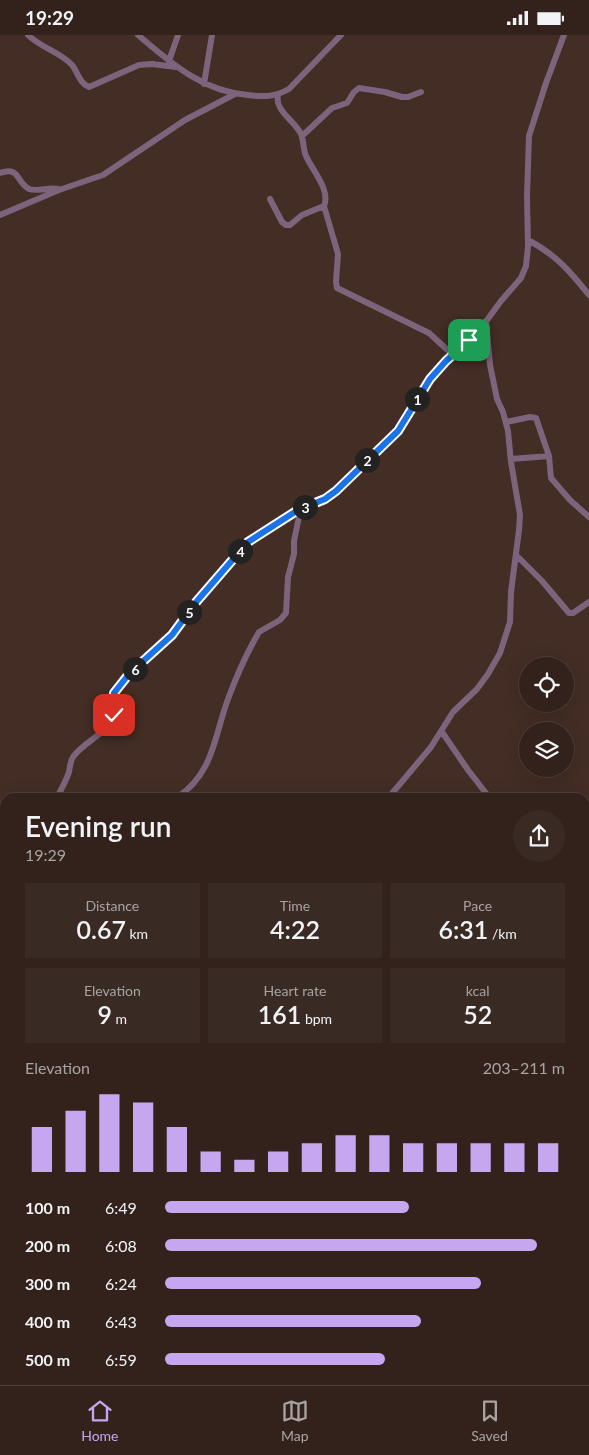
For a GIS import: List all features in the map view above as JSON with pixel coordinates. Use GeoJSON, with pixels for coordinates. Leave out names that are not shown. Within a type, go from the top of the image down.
{"type":"FeatureCollection","features":[{"type":"Feature","properties":{"kind":"street"},"geometry":{"type":"LineString","coordinates":[[28,35],[34,41],[67,61],[84,85],[89,87],[139,65],[164,65],[177,68]]}},
{"type":"Feature","properties":{"kind":"street"},"geometry":{"type":"LineString","coordinates":[[138,35],[177,68],[204,84],[235,94],[264,96],[278,95],[289,89],[339,35]]}},
{"type":"Feature","properties":{"kind":"street"},"geometry":{"type":"LineString","coordinates":[[169,61],[178,35]]}},
{"type":"Feature","properties":{"kind":"street"},"geometry":{"type":"LineString","coordinates":[[204,84],[212,35]]}},
{"type":"Feature","properties":{"kind":"street"},"geometry":{"type":"LineString","coordinates":[[59,793],[69,773],[72,758],[102,733],[113,720],[117,701],[114,693],[124,680],[167,641],[197,601],[248,542],[305,507],[325,499],[390,441],[406,419],[430,379],[486,321],[521,278],[527,259],[529,136],[564,35]]}},
{"type":"Feature","properties":{"kind":"street"},"geometry":{"type":"LineString","coordinates":[[302,136],[332,108],[347,103],[359,88],[402,97],[408,97],[421,92]]}},
{"type":"Feature","properties":{"kind":"street"},"geometry":{"type":"LineString","coordinates":[[0,215],[59,190],[103,175],[185,120],[235,94]]}},
{"type":"Feature","properties":{"kind":"street"},"geometry":{"type":"LineString","coordinates":[[278,95],[278,103],[302,136],[306,155],[325,194],[324,206],[338,254],[337,288],[429,333],[453,355]]}},
{"type":"Feature","properties":{"kind":"street"},"geometry":{"type":"LineString","coordinates":[[0,173],[13,171],[28,188],[59,190]]}},
{"type":"Feature","properties":{"kind":"street"},"geometry":{"type":"LineString","coordinates":[[270,199],[282,222],[286,225],[290,225],[302,215],[324,206]]}},
{"type":"Feature","properties":{"kind":"street"},"geometry":{"type":"LineString","coordinates":[[528,239],[560,261],[589,295]]}},
{"type":"Feature","properties":{"kind":"street"},"geometry":{"type":"LineString","coordinates":[[393,793],[425,756],[453,712],[482,683],[500,653],[510,623],[520,515],[506,422],[497,399],[490,365],[486,321]]}},
{"type":"Feature","properties":{"kind":"street"},"geometry":{"type":"LineString","coordinates":[[506,422],[530,417],[536,418],[549,456],[551,478],[589,517]]}},
{"type":"Feature","properties":{"kind":"street"},"geometry":{"type":"LineString","coordinates":[[511,459],[549,456]]}},
{"type":"Feature","properties":{"kind":"street"},"geometry":{"type":"LineString","coordinates":[[183,793],[196,783],[210,758],[228,698],[259,632],[280,620],[286,613],[288,577],[294,554],[294,541],[299,517],[305,507]]}},
{"type":"Feature","properties":{"kind":"street"},"geometry":{"type":"LineString","coordinates":[[516,555],[570,613],[589,603]]}},
{"type":"Feature","properties":{"kind":"street"},"geometry":{"type":"LineString","coordinates":[[442,732],[463,764],[486,793]]}},
{"type":"Feature","properties":{"kind":"route"},"geometry":{"type":"LineString","coordinates":[[114,715],[117,701],[114,693],[124,680],[167,641],[197,601],[248,542],[298,510],[325,499],[336,491],[367,460],[390,441],[406,419],[430,379],[469,340]]}}]}
